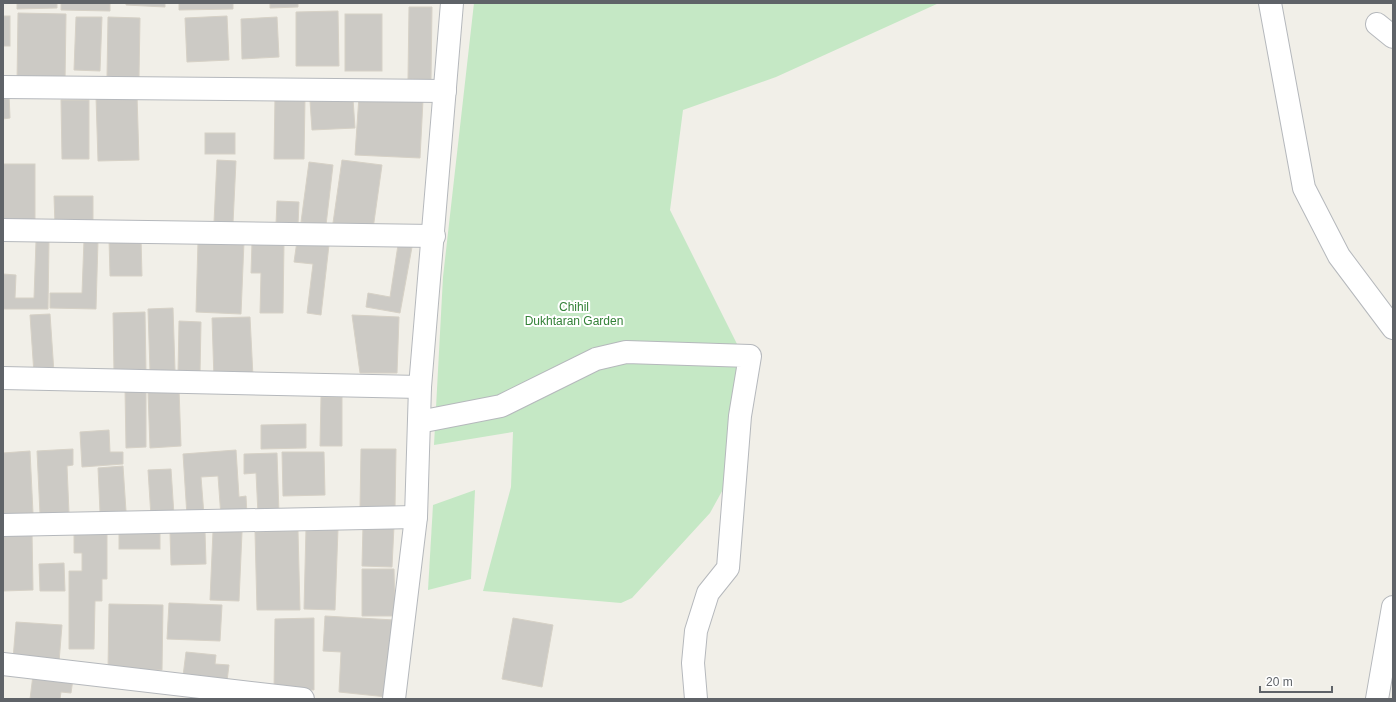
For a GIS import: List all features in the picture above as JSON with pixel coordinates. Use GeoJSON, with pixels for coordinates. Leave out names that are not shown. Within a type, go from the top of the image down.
{"type":"FeatureCollection","features":[{"type":"Feature","properties":{"kind":"street"},"geometry":{"type":"LineString","coordinates":[[394,699],[416,517],[420,387],[434,236],[452,3]]}},
{"type":"Feature","properties":{"kind":"street"},"geometry":{"type":"LineString","coordinates":[[1270,3],[1304,188],[1339,256],[1393,328]]}},
{"type":"Feature","properties":{"kind":"street"},"geometry":{"type":"LineString","coordinates":[[3,86],[445,91]]}},
{"type":"Feature","properties":{"kind":"street"},"geometry":{"type":"LineString","coordinates":[[3,230],[434,236]]}},
{"type":"Feature","properties":{"kind":"street"},"geometry":{"type":"LineString","coordinates":[[419,422],[501,406],[596,359],[626,352],[750,356],[740,416],[728,568],[708,593],[696,631],[693,663],[696,699]]}},
{"type":"Feature","properties":{"kind":"street"},"geometry":{"type":"LineString","coordinates":[[3,378],[420,387]]}},
{"type":"Feature","properties":{"kind":"street"},"geometry":{"type":"LineString","coordinates":[[3,525],[416,517]]}},
{"type":"Feature","properties":{"kind":"street"},"geometry":{"type":"LineString","coordinates":[[1377,699],[1393,607]]}},
{"type":"Feature","properties":{"kind":"street"},"geometry":{"type":"LineString","coordinates":[[3,664],[303,699]]}},
{"type":"Feature","properties":{"kind":"green space","name":"Chihil Dukhtaran Garden"},"geometry":{"type":"Polygon","coordinates":[[[474,3],[939,3],[776,77],[683,110],[670,210],[741,352],[732,473],[710,513],[632,598],[621,603],[483,591],[511,487],[513,432],[434,445],[443,277],[474,3]]]}},
{"type":"Feature","properties":{"kind":"green space"},"geometry":{"type":"Polygon","coordinates":[[[475,490],[471,579],[428,590],[433,505],[475,490]]]}},
{"type":"Feature","properties":{"kind":"building"},"geometry":{"type":"Polygon","coordinates":[[[17,3],[57,3],[57,8],[17,9],[17,3]]]}},
{"type":"Feature","properties":{"kind":"building"},"geometry":{"type":"Polygon","coordinates":[[[61,3],[110,3],[110,11],[61,10],[61,3]]]}},
{"type":"Feature","properties":{"kind":"building"},"geometry":{"type":"Polygon","coordinates":[[[126,3],[165,3],[165,7],[126,5],[126,3]]]}},
{"type":"Feature","properties":{"kind":"building"},"geometry":{"type":"Polygon","coordinates":[[[179,3],[233,3],[233,9],[179,10],[179,3]]]}},
{"type":"Feature","properties":{"kind":"building"},"geometry":{"type":"Polygon","coordinates":[[[270,3],[298,3],[298,7],[270,8],[270,3]]]}},
{"type":"Feature","properties":{"kind":"building"},"geometry":{"type":"Polygon","coordinates":[[[409,7],[432,7],[431,80],[408,79],[409,7]]]}},
{"type":"Feature","properties":{"kind":"building"},"geometry":{"type":"Polygon","coordinates":[[[338,11],[339,66],[296,66],[296,12],[338,11]]]}},
{"type":"Feature","properties":{"kind":"building"},"geometry":{"type":"Polygon","coordinates":[[[18,13],[66,14],[65,83],[17,83],[18,13]]]}},
{"type":"Feature","properties":{"kind":"building"},"geometry":{"type":"Polygon","coordinates":[[[345,14],[382,14],[382,71],[345,71],[345,14]]]}},
{"type":"Feature","properties":{"kind":"building"},"geometry":{"type":"Polygon","coordinates":[[[3,16],[10,16],[10,46],[3,46],[3,16]]]}},
{"type":"Feature","properties":{"kind":"building"},"geometry":{"type":"Polygon","coordinates":[[[227,16],[229,60],[187,62],[185,18],[227,16]]]}},
{"type":"Feature","properties":{"kind":"building"},"geometry":{"type":"Polygon","coordinates":[[[76,17],[102,17],[100,71],[74,70],[76,17]]]}},
{"type":"Feature","properties":{"kind":"building"},"geometry":{"type":"Polygon","coordinates":[[[108,17],[140,18],[139,77],[107,77],[108,17]]]}},
{"type":"Feature","properties":{"kind":"building"},"geometry":{"type":"Polygon","coordinates":[[[277,17],[279,57],[242,59],[241,19],[277,17]]]}},
{"type":"Feature","properties":{"kind":"building"},"geometry":{"type":"Polygon","coordinates":[[[3,94],[9,94],[10,118],[3,119],[3,94]]]}},
{"type":"Feature","properties":{"kind":"building"},"geometry":{"type":"Polygon","coordinates":[[[137,95],[139,160],[98,161],[96,97],[137,95]]]}},
{"type":"Feature","properties":{"kind":"building"},"geometry":{"type":"Polygon","coordinates":[[[359,96],[423,100],[420,158],[355,155],[359,96]]]}},
{"type":"Feature","properties":{"kind":"building"},"geometry":{"type":"Polygon","coordinates":[[[275,97],[305,98],[304,159],[274,159],[275,97]]]}},
{"type":"Feature","properties":{"kind":"building"},"geometry":{"type":"Polygon","coordinates":[[[353,99],[355,128],[312,130],[310,101],[353,99]]]}},
{"type":"Feature","properties":{"kind":"building"},"geometry":{"type":"Polygon","coordinates":[[[61,100],[89,100],[89,159],[62,159],[61,100]]]}},
{"type":"Feature","properties":{"kind":"building"},"geometry":{"type":"Polygon","coordinates":[[[205,133],[235,133],[235,154],[205,154],[205,133]]]}},
{"type":"Feature","properties":{"kind":"building"},"geometry":{"type":"Polygon","coordinates":[[[217,160],[236,161],[233,223],[214,222],[217,160]]]}},
{"type":"Feature","properties":{"kind":"building"},"geometry":{"type":"Polygon","coordinates":[[[342,160],[382,165],[373,229],[333,223],[342,160]]]}},
{"type":"Feature","properties":{"kind":"building"},"geometry":{"type":"Polygon","coordinates":[[[309,162],[333,165],[326,225],[301,222],[309,162]]]}},
{"type":"Feature","properties":{"kind":"building"},"geometry":{"type":"Polygon","coordinates":[[[3,164],[35,164],[35,222],[3,222],[3,164]]]}},
{"type":"Feature","properties":{"kind":"building"},"geometry":{"type":"Polygon","coordinates":[[[54,196],[93,196],[93,224],[55,225],[54,196]]]}},
{"type":"Feature","properties":{"kind":"building"},"geometry":{"type":"Polygon","coordinates":[[[277,201],[299,202],[298,225],[276,224],[277,201]]]}},
{"type":"Feature","properties":{"kind":"building"},"geometry":{"type":"Polygon","coordinates":[[[141,238],[142,276],[110,276],[109,239],[141,238]]]}},
{"type":"Feature","properties":{"kind":"building"},"geometry":{"type":"Polygon","coordinates":[[[84,240],[98,241],[96,309],[50,308],[50,293],[82,293],[84,240]]]}},
{"type":"Feature","properties":{"kind":"building"},"geometry":{"type":"Polygon","coordinates":[[[36,241],[49,241],[48,309],[3,309],[3,274],[16,275],[15,298],[34,298],[36,241]]]}},
{"type":"Feature","properties":{"kind":"building"},"geometry":{"type":"Polygon","coordinates":[[[198,241],[244,242],[241,314],[196,312],[198,241]]]}},
{"type":"Feature","properties":{"kind":"building"},"geometry":{"type":"Polygon","coordinates":[[[297,241],[329,245],[321,315],[307,313],[313,264],[294,262],[297,241]]]}},
{"type":"Feature","properties":{"kind":"building"},"geometry":{"type":"Polygon","coordinates":[[[252,242],[284,243],[283,313],[260,313],[261,273],[251,273],[252,242]]]}},
{"type":"Feature","properties":{"kind":"building"},"geometry":{"type":"Polygon","coordinates":[[[398,245],[412,247],[400,313],[366,307],[368,293],[390,297],[398,245]]]}},
{"type":"Feature","properties":{"kind":"building"},"geometry":{"type":"Polygon","coordinates":[[[173,308],[175,370],[150,371],[148,309],[173,308]]]}},
{"type":"Feature","properties":{"kind":"building"},"geometry":{"type":"Polygon","coordinates":[[[145,312],[146,372],[114,373],[113,313],[145,312]]]}},
{"type":"Feature","properties":{"kind":"building"},"geometry":{"type":"Polygon","coordinates":[[[50,314],[54,373],[34,374],[30,315],[50,314]]]}},
{"type":"Feature","properties":{"kind":"building"},"geometry":{"type":"Polygon","coordinates":[[[352,315],[399,317],[397,373],[360,373],[352,315]]]}},
{"type":"Feature","properties":{"kind":"building"},"geometry":{"type":"Polygon","coordinates":[[[250,317],[253,377],[214,379],[212,318],[250,317]]]}},
{"type":"Feature","properties":{"kind":"building"},"geometry":{"type":"Polygon","coordinates":[[[179,321],[201,322],[200,374],[178,373],[179,321]]]}},
{"type":"Feature","properties":{"kind":"building"},"geometry":{"type":"Polygon","coordinates":[[[146,387],[146,447],[126,448],[125,388],[146,387]]]}},
{"type":"Feature","properties":{"kind":"building"},"geometry":{"type":"Polygon","coordinates":[[[179,389],[181,446],[150,448],[148,391],[179,389]]]}},
{"type":"Feature","properties":{"kind":"building"},"geometry":{"type":"Polygon","coordinates":[[[321,397],[342,397],[342,446],[320,446],[321,397]]]}},
{"type":"Feature","properties":{"kind":"building"},"geometry":{"type":"Polygon","coordinates":[[[306,424],[306,448],[261,449],[261,425],[306,424]]]}},
{"type":"Feature","properties":{"kind":"building"},"geometry":{"type":"Polygon","coordinates":[[[109,430],[110,452],[123,452],[123,464],[82,467],[80,432],[109,430]]]}},
{"type":"Feature","properties":{"kind":"building"},"geometry":{"type":"Polygon","coordinates":[[[73,449],[73,465],[67,466],[69,513],[40,514],[37,451],[73,449]]]}},
{"type":"Feature","properties":{"kind":"building"},"geometry":{"type":"Polygon","coordinates":[[[361,449],[396,449],[395,509],[360,508],[361,449]]]}},
{"type":"Feature","properties":{"kind":"building"},"geometry":{"type":"Polygon","coordinates":[[[236,450],[239,497],[246,496],[247,515],[221,517],[218,476],[201,477],[204,515],[187,516],[183,454],[236,450]]]}},
{"type":"Feature","properties":{"kind":"building"},"geometry":{"type":"Polygon","coordinates":[[[30,451],[33,513],[3,514],[3,453],[30,451]]]}},
{"type":"Feature","properties":{"kind":"building"},"geometry":{"type":"Polygon","coordinates":[[[282,452],[324,452],[325,495],[283,496],[282,452]]]}},
{"type":"Feature","properties":{"kind":"building"},"geometry":{"type":"Polygon","coordinates":[[[277,453],[279,513],[258,514],[256,473],[244,474],[244,454],[277,453]]]}},
{"type":"Feature","properties":{"kind":"building"},"geometry":{"type":"Polygon","coordinates":[[[123,466],[126,511],[100,512],[98,468],[123,466]]]}},
{"type":"Feature","properties":{"kind":"building"},"geometry":{"type":"Polygon","coordinates":[[[171,469],[174,515],[151,517],[148,470],[171,469]]]}},
{"type":"Feature","properties":{"kind":"building"},"geometry":{"type":"Polygon","coordinates":[[[363,525],[394,526],[392,567],[362,566],[363,525]]]}},
{"type":"Feature","properties":{"kind":"building"},"geometry":{"type":"Polygon","coordinates":[[[119,527],[160,527],[160,549],[119,549],[119,527]]]}},
{"type":"Feature","properties":{"kind":"building"},"geometry":{"type":"Polygon","coordinates":[[[306,528],[338,529],[335,610],[304,609],[306,528]]]}},
{"type":"Feature","properties":{"kind":"building"},"geometry":{"type":"Polygon","coordinates":[[[74,530],[107,530],[107,579],[102,579],[102,601],[95,601],[94,649],[69,649],[69,571],[82,571],[82,553],[74,553],[74,530]]]}},
{"type":"Feature","properties":{"kind":"building"},"geometry":{"type":"Polygon","coordinates":[[[32,531],[33,590],[3,591],[3,532],[32,531]]]}},
{"type":"Feature","properties":{"kind":"building"},"geometry":{"type":"Polygon","coordinates":[[[205,531],[206,564],[171,565],[170,532],[205,531]]]}},
{"type":"Feature","properties":{"kind":"building"},"geometry":{"type":"Polygon","coordinates":[[[213,531],[242,532],[239,601],[210,600],[213,531]]]}},
{"type":"Feature","properties":{"kind":"building"},"geometry":{"type":"Polygon","coordinates":[[[298,531],[300,610],[257,610],[255,532],[298,531]]]}},
{"type":"Feature","properties":{"kind":"building"},"geometry":{"type":"Polygon","coordinates":[[[64,563],[65,591],[40,591],[39,564],[64,563]]]}},
{"type":"Feature","properties":{"kind":"building"},"geometry":{"type":"Polygon","coordinates":[[[362,569],[394,569],[395,616],[362,616],[362,569]]]}},
{"type":"Feature","properties":{"kind":"building"},"geometry":{"type":"Polygon","coordinates":[[[169,603],[222,605],[220,641],[167,639],[169,603]]]}},
{"type":"Feature","properties":{"kind":"building"},"geometry":{"type":"Polygon","coordinates":[[[109,604],[163,605],[162,670],[108,670],[109,604]]]}},
{"type":"Feature","properties":{"kind":"building"},"geometry":{"type":"Polygon","coordinates":[[[325,616],[394,620],[387,697],[339,692],[341,652],[323,651],[325,616]]]}},
{"type":"Feature","properties":{"kind":"building"},"geometry":{"type":"Polygon","coordinates":[[[314,618],[314,690],[274,690],[275,619],[314,618]]]}},
{"type":"Feature","properties":{"kind":"building"},"geometry":{"type":"Polygon","coordinates":[[[513,618],[553,625],[542,687],[502,679],[513,618]]]}},
{"type":"Feature","properties":{"kind":"building"},"geometry":{"type":"Polygon","coordinates":[[[16,622],[62,625],[59,662],[13,659],[16,622]]]}},
{"type":"Feature","properties":{"kind":"building"},"geometry":{"type":"Polygon","coordinates":[[[186,652],[216,655],[215,664],[229,665],[227,681],[183,676],[186,652]]]}},
{"type":"Feature","properties":{"kind":"building"},"geometry":{"type":"Polygon","coordinates":[[[33,675],[73,679],[71,693],[61,692],[60,699],[30,699],[33,675]]]}}]}
